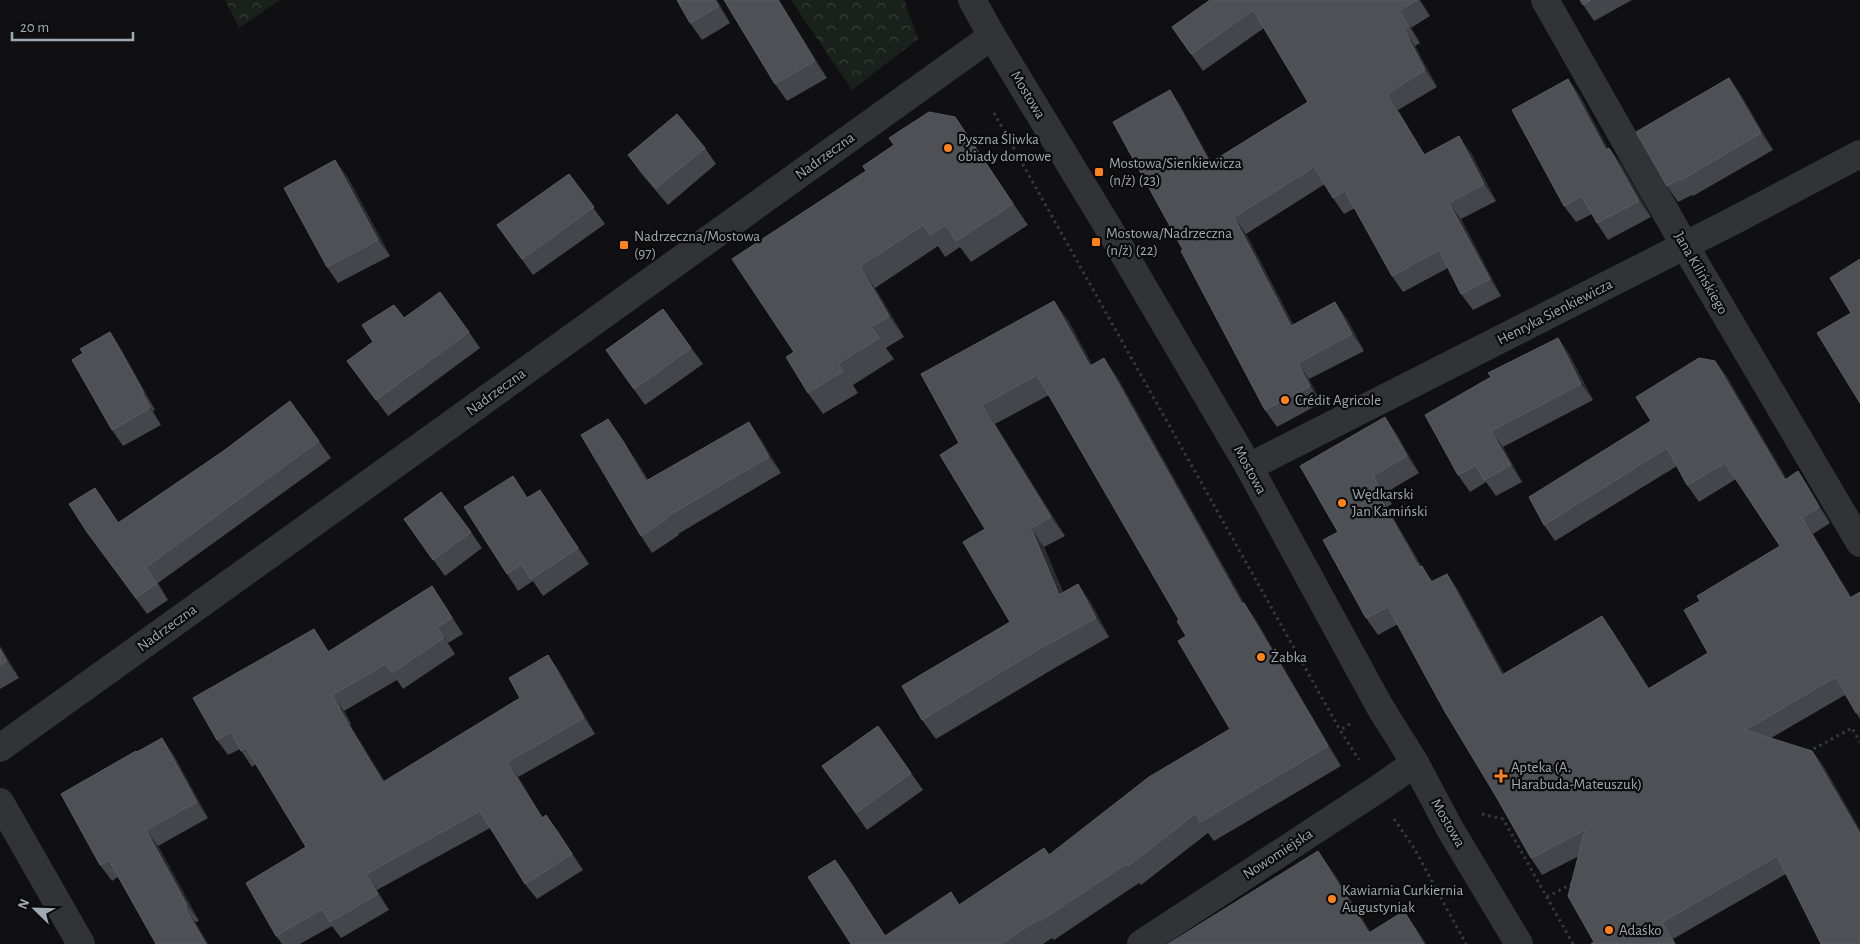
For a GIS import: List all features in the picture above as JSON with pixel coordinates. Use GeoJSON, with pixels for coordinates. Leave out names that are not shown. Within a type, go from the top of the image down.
{"type":"FeatureCollection","features":[{"type":"Feature","properties":{"kind":"street","name":"Mostowa"},"geometry":{"type":"LineString","coordinates":[[972,0],[1249,467],[1380,707],[1415,763],[1450,829],[1519,944]]}},
{"type":"Feature","properties":{"kind":"street","name":"Jana Kilińskiego"},"geometry":{"type":"LineString","coordinates":[[1545,0],[1685,246],[1860,543]]}},
{"type":"Feature","properties":{"kind":"street","name":"Nadrzeczna"},"geometry":{"type":"LineString","coordinates":[[0,748],[992,36]]}},
{"type":"Feature","properties":{"kind":"street","name":"Henryka Sienkiewicza"},"geometry":{"type":"LineString","coordinates":[[1249,467],[1685,246],[1860,154]]}},
{"type":"Feature","properties":{"kind":"street","name":"Nowomiejska"},"geometry":{"type":"LineString","coordinates":[[1141,944],[1370,795],[1415,763]]}},
{"type":"Feature","properties":{"kind":"street"},"geometry":{"type":"LineString","coordinates":[[0,802],[81,944]]}},
{"type":"Feature","properties":{"kind":"path"},"geometry":{"type":"LineString","coordinates":[[992,108],[1340,730]]}},
{"type":"Feature","properties":{"kind":"path"},"geometry":{"type":"LineString","coordinates":[[1799,757],[1852,728],[1860,742]]}},
{"type":"Feature","properties":{"kind":"path"},"geometry":{"type":"LineString","coordinates":[[1385,819],[1394,818],[1414,848],[1466,944]]}},
{"type":"Feature","properties":{"kind":"path"},"geometry":{"type":"LineString","coordinates":[[1547,897],[1582,878]]}},
{"type":"Feature","properties":{"kind":"green space"},"geometry":{"type":"Polygon","coordinates":[[[225,0],[280,0],[239,28],[225,0]]]}},
{"type":"Feature","properties":{"kind":"green space"},"geometry":{"type":"Polygon","coordinates":[[[791,0],[904,0],[918,39],[852,90],[791,0]]]}},
{"type":"Feature","properties":{"kind":"building"},"geometry":{"type":"Polygon","coordinates":[[[677,0],[715,0],[719,6],[690,23],[677,0]]]}},
{"type":"Feature","properties":{"kind":"building"},"geometry":{"type":"Polygon","coordinates":[[[724,0],[778,0],[815,61],[775,84],[724,0]]]}},
{"type":"Feature","properties":{"kind":"building"},"geometry":{"type":"Polygon","coordinates":[[[1210,0],[1417,0],[1399,11],[1409,26],[1404,29],[1425,70],[1387,94],[1424,155],[1459,136],[1484,184],[1449,203],[1490,279],[1461,294],[1439,250],[1392,276],[1345,191],[1333,198],[1314,167],[1234,217],[1291,326],[1335,302],[1352,334],[1298,363],[1310,386],[1265,410],[1181,251],[1183,250],[1113,122],[1170,90],[1210,163],[1308,102],[1253,10],[1191,54],[1172,27],[1210,0]]]}},
{"type":"Feature","properties":{"kind":"building"},"geometry":{"type":"Polygon","coordinates":[[[1580,0],[1591,0],[1583,5],[1580,0]]]}},
{"type":"Feature","properties":{"kind":"building"},"geometry":{"type":"Polygon","coordinates":[[[1729,78],[1761,133],[1681,180],[1667,186],[1636,132],[1729,78]]]}},
{"type":"Feature","properties":{"kind":"building"},"geometry":{"type":"Polygon","coordinates":[[[1568,79],[1606,150],[1609,148],[1639,201],[1597,223],[1582,196],[1564,206],[1512,110],[1568,79]]]}},
{"type":"Feature","properties":{"kind":"building"},"geometry":{"type":"Polygon","coordinates":[[[929,112],[955,117],[1013,204],[956,241],[946,225],[930,235],[923,225],[860,266],[889,316],[871,327],[879,338],[838,364],[843,371],[808,393],[786,357],[794,352],[732,259],[866,171],[863,166],[894,145],[889,138],[929,112]]]}},
{"type":"Feature","properties":{"kind":"building"},"geometry":{"type":"Polygon","coordinates":[[[677,114],[705,148],[656,188],[628,155],[677,114]]]}},
{"type":"Feature","properties":{"kind":"building"},"geometry":{"type":"Polygon","coordinates":[[[335,160],[378,240],[327,267],[284,188],[335,160]]]}},
{"type":"Feature","properties":{"kind":"building"},"geometry":{"type":"Polygon","coordinates":[[[569,174],[594,207],[522,259],[497,225],[569,174]]]}},
{"type":"Feature","properties":{"kind":"building"},"geometry":{"type":"Polygon","coordinates":[[[1860,259],[1860,403],[1817,333],[1851,313],[1830,278],[1860,259]]]}},
{"type":"Feature","properties":{"kind":"building"},"geometry":{"type":"Polygon","coordinates":[[[440,292],[469,332],[376,400],[347,361],[373,342],[362,325],[394,305],[404,318],[440,292]]]}},
{"type":"Feature","properties":{"kind":"building"},"geometry":{"type":"Polygon","coordinates":[[[1054,301],[1090,366],[1104,358],[1242,604],[1244,603],[1328,746],[1200,822],[1196,813],[1128,866],[1126,864],[1040,921],[1039,919],[1001,944],[851,944],[808,877],[835,860],[885,936],[951,892],[959,905],[1044,848],[1049,855],[1149,777],[1230,729],[1178,641],[1186,636],[1177,621],[1179,620],[1037,375],[982,405],[1051,517],[1031,528],[1059,595],[1078,584],[1096,618],[1039,649],[922,720],[902,686],[1010,622],[963,542],[985,529],[940,455],[959,443],[921,374],[1054,301]]]}},
{"type":"Feature","properties":{"kind":"building"},"geometry":{"type":"Polygon","coordinates":[[[663,309],[691,348],[634,389],[606,350],[663,309]]]}},
{"type":"Feature","properties":{"kind":"building"},"geometry":{"type":"Polygon","coordinates":[[[110,332],[144,393],[142,394],[150,408],[112,430],[72,360],[83,353],[80,349],[110,332]]]}},
{"type":"Feature","properties":{"kind":"building"},"geometry":{"type":"Polygon","coordinates":[[[1558,338],[1581,384],[1491,431],[1511,465],[1484,480],[1476,465],[1458,475],[1425,415],[1491,377],[1488,373],[1558,338]]]}},
{"type":"Feature","properties":{"kind":"building"},"geometry":{"type":"Polygon","coordinates":[[[1699,358],[1715,361],[1785,480],[1798,471],[1819,507],[1802,518],[1850,598],[1860,592],[1860,710],[1856,713],[1836,677],[1745,730],[1812,751],[1860,834],[1860,944],[1821,944],[1777,856],[1662,922],[1675,944],[1591,944],[1594,942],[1568,896],[1585,830],[1531,858],[1444,710],[1388,607],[1366,618],[1323,540],[1338,532],[1300,466],[1385,417],[1407,456],[1373,476],[1380,488],[1376,490],[1419,567],[1422,566],[1431,582],[1447,574],[1502,675],[1602,616],[1648,689],[1708,653],[1684,610],[1700,601],[1697,596],[1780,546],[1725,463],[1687,485],[1667,448],[1544,525],[1529,497],[1651,421],[1636,397],[1699,358]]]}},
{"type":"Feature","properties":{"kind":"building"},"geometry":{"type":"Polygon","coordinates":[[[290,401],[319,441],[146,567],[157,583],[136,598],[87,532],[69,504],[95,488],[118,523],[222,452],[290,401]]]}},
{"type":"Feature","properties":{"kind":"building"},"geometry":{"type":"Polygon","coordinates":[[[608,419],[646,481],[749,422],[769,457],[666,517],[667,519],[641,536],[581,435],[608,419]]]}},
{"type":"Feature","properties":{"kind":"building"},"geometry":{"type":"Polygon","coordinates":[[[513,476],[527,498],[540,490],[578,548],[531,579],[521,564],[507,574],[464,507],[513,476]]]}},
{"type":"Feature","properties":{"kind":"building"},"geometry":{"type":"Polygon","coordinates":[[[441,492],[471,532],[433,560],[404,519],[441,492]]]}},
{"type":"Feature","properties":{"kind":"building"},"geometry":{"type":"Polygon","coordinates":[[[432,586],[452,618],[437,627],[444,638],[392,673],[386,664],[332,695],[339,709],[383,782],[520,698],[509,678],[548,655],[584,718],[507,762],[542,818],[546,815],[572,854],[525,884],[480,811],[366,874],[378,894],[330,922],[322,909],[276,936],[246,883],[306,847],[246,748],[241,751],[231,732],[217,740],[193,698],[314,629],[328,652],[432,586]]]}},
{"type":"Feature","properties":{"kind":"building"},"geometry":{"type":"Polygon","coordinates":[[[0,649],[7,661],[0,665],[0,649]]]}},
{"type":"Feature","properties":{"kind":"building"},"geometry":{"type":"Polygon","coordinates":[[[878,726],[911,773],[856,813],[822,766],[878,726]]]}},
{"type":"Feature","properties":{"kind":"building"},"geometry":{"type":"Polygon","coordinates":[[[162,738],[197,802],[146,830],[187,905],[184,906],[206,944],[156,944],[109,860],[100,865],[61,794],[162,738]]]}},
{"type":"Feature","properties":{"kind":"building"},"geometry":{"type":"Polygon","coordinates":[[[1318,851],[1369,933],[1404,911],[1424,944],[1168,944],[1318,851]]]}},
{"type":"Feature","properties":{"kind":"place","name":"Pyszna Śliwka obiady domowe"},"geometry":{"type":"Point","coordinates":[948,148]}},
{"type":"Feature","properties":{"kind":"place","name":"Mostowa/Sienkiewicza (n/ż) (23)"},"geometry":{"type":"Point","coordinates":[1099,172]}},
{"type":"Feature","properties":{"kind":"place","name":"Mostowa/Nadrzeczna (n/ż) (22)"},"geometry":{"type":"Point","coordinates":[1096,242]}},
{"type":"Feature","properties":{"kind":"place","name":"Nadrzeczna/Mostowa (97)"},"geometry":{"type":"Point","coordinates":[624,245]}},
{"type":"Feature","properties":{"kind":"place","name":"Crédit Agricole"},"geometry":{"type":"Point","coordinates":[1285,400]}},
{"type":"Feature","properties":{"kind":"place","name":"Wędkarski Jan Kamiński"},"geometry":{"type":"Point","coordinates":[1342,503]}},
{"type":"Feature","properties":{"kind":"place","name":"Żabka"},"geometry":{"type":"Point","coordinates":[1261,657]}},
{"type":"Feature","properties":{"kind":"place","name":"Apteka (A. Harabuda-Mateuszuk)"},"geometry":{"type":"Point","coordinates":[1501,776]}},
{"type":"Feature","properties":{"kind":"place","name":"Kawiarnia Curkiernia Augustyniak"},"geometry":{"type":"Point","coordinates":[1332,899]}},
{"type":"Feature","properties":{"kind":"place","name":"Adaśko"},"geometry":{"type":"Point","coordinates":[1609,930]}}]}
